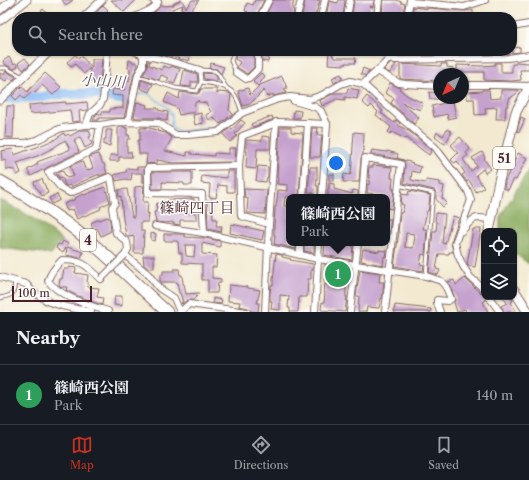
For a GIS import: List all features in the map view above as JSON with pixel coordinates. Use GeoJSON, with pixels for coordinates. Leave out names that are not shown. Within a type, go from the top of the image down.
{"type":"FeatureCollection","features":[{"type":"Feature","properties":{"kind":"highway","name":"4"},"geometry":{"type":"LineString","coordinates":[[0,181],[45,209],[86,239],[110,259],[167,312]]}},
{"type":"Feature","properties":{"kind":"highway","name":"4"},"geometry":{"type":"LineString","coordinates":[[0,189],[42,214],[82,244],[156,312]]}},
{"type":"Feature","properties":{"kind":"main road","name":"51"},"geometry":{"type":"LineString","coordinates":[[490,228],[499,181],[516,112],[529,87]]}},
{"type":"Feature","properties":{"kind":"main road"},"geometry":{"type":"LineString","coordinates":[[517,295],[528,312]]}},
{"type":"Feature","properties":{"kind":"street"},"geometry":{"type":"LineString","coordinates":[[0,10],[12,0]]}},
{"type":"Feature","properties":{"kind":"street"},"geometry":{"type":"LineString","coordinates":[[0,21],[27,0]]}},
{"type":"Feature","properties":{"kind":"street"},"geometry":{"type":"LineString","coordinates":[[263,12],[269,0]]}},
{"type":"Feature","properties":{"kind":"street"},"geometry":{"type":"LineString","coordinates":[[298,12],[301,0]]}},
{"type":"Feature","properties":{"kind":"street"},"geometry":{"type":"LineString","coordinates":[[323,12],[325,0]]}},
{"type":"Feature","properties":{"kind":"street"},"geometry":{"type":"LineString","coordinates":[[348,12],[350,0]]}},
{"type":"Feature","properties":{"kind":"street"},"geometry":{"type":"LineString","coordinates":[[378,12],[380,0]]}},
{"type":"Feature","properties":{"kind":"street"},"geometry":{"type":"LineString","coordinates":[[408,12],[410,1],[464,7],[485,0]]}},
{"type":"Feature","properties":{"kind":"street"},"geometry":{"type":"LineString","coordinates":[[89,12],[99,1]]}},
{"type":"Feature","properties":{"kind":"street"},"geometry":{"type":"LineString","coordinates":[[146,12],[155,7],[157,1]]}},
{"type":"Feature","properties":{"kind":"street"},"geometry":{"type":"LineString","coordinates":[[517,26],[529,24]]}},
{"type":"Feature","properties":{"kind":"street"},"geometry":{"type":"LineString","coordinates":[[363,84],[392,57],[395,60],[508,58],[529,55]]}},
{"type":"Feature","properties":{"kind":"street"},"geometry":{"type":"LineString","coordinates":[[0,100],[45,56]]}},
{"type":"Feature","properties":{"kind":"street"},"geometry":{"type":"LineString","coordinates":[[86,124],[90,114],[100,105],[103,99],[107,56]]}},
{"type":"Feature","properties":{"kind":"street"},"geometry":{"type":"LineString","coordinates":[[128,122],[138,77],[143,66],[143,56],[170,61],[200,70]]}},
{"type":"Feature","properties":{"kind":"street"},"geometry":{"type":"LineString","coordinates":[[236,72],[246,79],[248,78],[258,69],[258,56]]}},
{"type":"Feature","properties":{"kind":"street"},"geometry":{"type":"LineString","coordinates":[[377,72],[399,83],[433,86]]}},
{"type":"Feature","properties":{"kind":"street"},"geometry":{"type":"LineString","coordinates":[[0,143],[26,143],[39,139],[57,130],[86,124],[100,125],[119,122],[159,123],[176,135],[218,132],[242,113],[278,99],[290,96],[310,99],[322,95],[341,84],[350,81],[363,84],[435,148],[468,190],[471,200],[455,243],[463,266],[470,277],[481,286]]}},
{"type":"Feature","properties":{"kind":"street"},"geometry":{"type":"LineString","coordinates":[[469,85],[529,87]]}},
{"type":"Feature","properties":{"kind":"street"},"geometry":{"type":"LineString","coordinates":[[290,96],[294,101],[315,107],[321,111],[327,124],[322,194]]}},
{"type":"Feature","properties":{"kind":"street"},"geometry":{"type":"LineString","coordinates":[[269,224],[241,216],[239,166],[242,136],[276,122],[327,124]]}},
{"type":"Feature","properties":{"kind":"street"},"geometry":{"type":"LineString","coordinates":[[265,312],[276,122]]}},
{"type":"Feature","properties":{"kind":"street"},"geometry":{"type":"LineString","coordinates":[[303,194],[308,123]]}},
{"type":"Feature","properties":{"kind":"street"},"geometry":{"type":"LineString","coordinates":[[100,125],[96,149],[48,172],[61,188],[70,192],[109,177],[111,178],[115,203],[112,207],[116,233],[127,242],[128,249],[125,255],[102,279],[86,264],[73,260],[62,260],[49,277],[48,281],[57,289],[76,300],[108,312]]}},
{"type":"Feature","properties":{"kind":"street"},"geometry":{"type":"LineString","coordinates":[[362,194],[365,158],[400,164],[385,312]]}},
{"type":"Feature","properties":{"kind":"street"},"geometry":{"type":"LineString","coordinates":[[204,233],[202,194],[148,193],[148,168],[239,166]]}},
{"type":"Feature","properties":{"kind":"street"},"geometry":{"type":"LineString","coordinates":[[459,233],[472,219],[482,217],[491,220]]}},
{"type":"Feature","properties":{"kind":"street"},"geometry":{"type":"LineString","coordinates":[[155,226],[204,233],[318,259],[426,276],[441,281],[446,287],[451,299],[448,301],[437,300],[440,312]]}},
{"type":"Feature","properties":{"kind":"street"},"geometry":{"type":"LineString","coordinates":[[300,246],[300,255]]}},
{"type":"Feature","properties":{"kind":"street"},"geometry":{"type":"LineString","coordinates":[[314,312],[319,246]]}},
{"type":"Feature","properties":{"kind":"street"},"geometry":{"type":"LineString","coordinates":[[350,312],[358,246]]}},
{"type":"Feature","properties":{"kind":"street"},"geometry":{"type":"LineString","coordinates":[[125,255],[148,274],[159,288],[174,298],[180,312],[190,304],[247,312]]}},
{"type":"Feature","properties":{"kind":"street"},"geometry":{"type":"LineString","coordinates":[[0,277],[26,284],[33,292],[49,302],[91,312]]}},
{"type":"Feature","properties":{"kind":"street"},"geometry":{"type":"LineString","coordinates":[[491,300],[500,312]]}},
{"type":"Feature","properties":{"kind":"lane"},"geometry":{"type":"LineString","coordinates":[[232,56],[231,61],[236,72]]}},
{"type":"Feature","properties":{"kind":"lane"},"geometry":{"type":"LineString","coordinates":[[0,68],[6,68],[23,77]]}},
{"type":"Feature","properties":{"kind":"lane"},"geometry":{"type":"LineString","coordinates":[[138,77],[174,88],[197,91],[201,82],[200,70],[215,71],[227,89]]}},
{"type":"Feature","properties":{"kind":"lane"},"geometry":{"type":"LineString","coordinates":[[201,82],[213,83],[234,94],[242,113]]}},
{"type":"Feature","properties":{"kind":"lane"},"geometry":{"type":"LineString","coordinates":[[398,185],[433,193],[426,276]]}},
{"type":"Feature","properties":{"kind":"lane"},"geometry":{"type":"LineString","coordinates":[[0,298],[10,296],[12,294],[14,291],[15,280]]}},
{"type":"Feature","properties":{"kind":"green space"},"geometry":{"type":"Polygon","coordinates":[[[529,169],[529,264],[517,255],[517,228],[500,228],[500,217],[529,169]]]}},
{"type":"Feature","properties":{"kind":"green space"},"geometry":{"type":"Polygon","coordinates":[[[0,200],[33,218],[63,241],[51,254],[0,248],[0,200]]]}},
{"type":"Feature","properties":{"kind":"green space"},"geometry":{"type":"Polygon","coordinates":[[[324,263],[353,268],[351,285],[323,281],[324,263]]]}},
{"type":"Feature","properties":{"kind":"building"},"geometry":{"type":"Polygon","coordinates":[[[62,0],[73,0],[66,5],[62,0]]]}},
{"type":"Feature","properties":{"kind":"building"},"geometry":{"type":"Polygon","coordinates":[[[111,0],[136,0],[124,12],[111,0]]]}},
{"type":"Feature","properties":{"kind":"building"},"geometry":{"type":"Polygon","coordinates":[[[182,0],[186,8],[192,0],[199,0],[193,8],[192,12],[181,12],[183,5],[172,9],[172,12],[155,12],[161,5],[174,5],[173,4],[182,0]]]}},
{"type":"Feature","properties":{"kind":"building"},"geometry":{"type":"Polygon","coordinates":[[[255,0],[264,0],[258,12],[245,11],[247,3],[253,5],[255,0]]]}},
{"type":"Feature","properties":{"kind":"building"},"geometry":{"type":"Polygon","coordinates":[[[273,0],[294,0],[292,9],[294,10],[294,12],[267,12],[273,0]]]}},
{"type":"Feature","properties":{"kind":"building"},"geometry":{"type":"Polygon","coordinates":[[[305,0],[320,0],[316,12],[303,12],[305,0]]]}},
{"type":"Feature","properties":{"kind":"building"},"geometry":{"type":"Polygon","coordinates":[[[339,0],[345,0],[344,12],[327,12],[329,1],[338,3],[339,0]]]}},
{"type":"Feature","properties":{"kind":"building"},"geometry":{"type":"Polygon","coordinates":[[[354,0],[374,0],[373,7],[370,6],[369,12],[353,12],[354,0]]]}},
{"type":"Feature","properties":{"kind":"building"},"geometry":{"type":"Polygon","coordinates":[[[383,0],[396,0],[405,4],[403,12],[382,12],[383,0]]]}},
{"type":"Feature","properties":{"kind":"building"},"geometry":{"type":"Polygon","coordinates":[[[103,5],[108,10],[106,12],[97,12],[103,5]]]}},
{"type":"Feature","properties":{"kind":"building"},"geometry":{"type":"Polygon","coordinates":[[[413,7],[464,11],[473,10],[473,12],[412,12],[413,7]]]}},
{"type":"Feature","properties":{"kind":"building"},"geometry":{"type":"Polygon","coordinates":[[[517,47],[520,47],[520,52],[517,52],[517,47]]]}},
{"type":"Feature","properties":{"kind":"building"},"geometry":{"type":"Polygon","coordinates":[[[74,56],[79,58],[81,56],[92,68],[92,59],[102,59],[100,81],[90,81],[90,68],[84,74],[75,64],[72,67],[67,62],[74,56]]]}},
{"type":"Feature","properties":{"kind":"building"},"geometry":{"type":"Polygon","coordinates":[[[170,56],[190,56],[189,61],[170,56]]]}},
{"type":"Feature","properties":{"kind":"building"},"geometry":{"type":"Polygon","coordinates":[[[236,56],[254,56],[254,67],[247,74],[237,67],[240,62],[235,59],[236,56]]]}},
{"type":"Feature","properties":{"kind":"building"},"geometry":{"type":"Polygon","coordinates":[[[262,56],[269,56],[268,62],[262,61],[262,56]]]}},
{"type":"Feature","properties":{"kind":"building"},"geometry":{"type":"Polygon","coordinates":[[[329,56],[333,56],[334,58],[356,58],[355,63],[345,63],[345,65],[328,64],[329,56]]]}},
{"type":"Feature","properties":{"kind":"building"},"geometry":{"type":"Polygon","coordinates":[[[9,57],[14,64],[16,63],[18,66],[14,69],[6,65],[3,61],[9,57]]]}},
{"type":"Feature","properties":{"kind":"building"},"geometry":{"type":"Polygon","coordinates":[[[25,58],[30,64],[23,70],[18,63],[25,58]]]}},
{"type":"Feature","properties":{"kind":"building"},"geometry":{"type":"Polygon","coordinates":[[[129,60],[138,65],[134,73],[124,118],[99,118],[98,120],[93,120],[98,113],[102,115],[102,112],[110,112],[110,109],[123,108],[123,96],[112,95],[113,89],[124,90],[126,81],[129,81],[129,60]]]}},
{"type":"Feature","properties":{"kind":"building"},"geometry":{"type":"Polygon","coordinates":[[[148,61],[150,61],[149,65],[162,70],[163,66],[170,68],[171,66],[180,69],[174,84],[167,81],[169,78],[161,75],[159,80],[143,75],[147,68],[148,61]]]}},
{"type":"Feature","properties":{"kind":"building"},"geometry":{"type":"Polygon","coordinates":[[[516,62],[529,63],[529,70],[520,70],[521,80],[484,80],[484,72],[469,72],[469,68],[457,68],[457,65],[482,66],[501,63],[501,72],[512,72],[512,64],[516,64],[516,62]]]}},
{"type":"Feature","properties":{"kind":"building"},"geometry":{"type":"Polygon","coordinates":[[[211,63],[224,67],[221,74],[217,69],[209,68],[211,63]]]}},
{"type":"Feature","properties":{"kind":"building"},"geometry":{"type":"Polygon","coordinates":[[[391,63],[396,64],[390,73],[384,70],[391,63]]]}},
{"type":"Feature","properties":{"kind":"building"},"geometry":{"type":"Polygon","coordinates":[[[400,64],[441,66],[441,64],[447,64],[447,67],[453,68],[433,68],[433,81],[400,79],[400,64]]]}},
{"type":"Feature","properties":{"kind":"building"},"geometry":{"type":"Polygon","coordinates":[[[363,68],[370,71],[365,76],[361,74],[363,68]]]}},
{"type":"Feature","properties":{"kind":"building"},"geometry":{"type":"Polygon","coordinates":[[[184,70],[197,74],[198,82],[191,82],[191,87],[181,86],[184,70]]]}},
{"type":"Feature","properties":{"kind":"building"},"geometry":{"type":"Polygon","coordinates":[[[6,71],[16,77],[13,80],[8,77],[6,81],[0,78],[0,73],[4,75],[6,71]]]}},
{"type":"Feature","properties":{"kind":"building"},"geometry":{"type":"Polygon","coordinates":[[[45,73],[61,87],[53,95],[42,85],[35,93],[33,91],[24,99],[21,95],[16,100],[12,96],[22,86],[27,92],[45,73]]]}},
{"type":"Feature","properties":{"kind":"building"},"geometry":{"type":"Polygon","coordinates":[[[203,73],[214,74],[217,77],[217,81],[204,79],[203,73]]]}},
{"type":"Feature","properties":{"kind":"building"},"geometry":{"type":"Polygon","coordinates":[[[261,73],[265,76],[258,86],[253,81],[261,73]]]}},
{"type":"Feature","properties":{"kind":"building"},"geometry":{"type":"Polygon","coordinates":[[[341,74],[343,78],[334,83],[332,78],[341,74]]]}},
{"type":"Feature","properties":{"kind":"building"},"geometry":{"type":"Polygon","coordinates":[[[282,76],[287,88],[284,89],[286,93],[273,96],[273,94],[267,97],[264,90],[250,104],[243,106],[238,91],[248,88],[250,95],[260,85],[282,76]]]}},
{"type":"Feature","properties":{"kind":"building"},"geometry":{"type":"Polygon","coordinates":[[[141,80],[153,84],[149,92],[140,88],[141,80]]]}},
{"type":"Feature","properties":{"kind":"building"},"geometry":{"type":"Polygon","coordinates":[[[390,83],[400,88],[399,89],[408,96],[423,103],[420,110],[402,103],[419,118],[414,124],[391,103],[394,98],[385,93],[390,83]]]}},
{"type":"Feature","properties":{"kind":"building"},"geometry":{"type":"Polygon","coordinates":[[[348,88],[359,90],[357,99],[345,97],[345,100],[337,99],[322,106],[320,100],[335,93],[347,93],[348,88]]]}},
{"type":"Feature","properties":{"kind":"building"},"geometry":{"type":"Polygon","coordinates":[[[201,89],[217,89],[217,94],[219,92],[229,93],[231,95],[229,110],[233,114],[220,124],[213,117],[209,120],[206,115],[211,112],[206,103],[199,102],[198,100],[198,102],[195,102],[194,113],[179,115],[177,108],[164,102],[168,93],[179,99],[180,92],[197,94],[201,89]]]}},
{"type":"Feature","properties":{"kind":"building"},"geometry":{"type":"Polygon","coordinates":[[[489,90],[490,99],[501,98],[501,90],[519,90],[509,99],[508,106],[506,106],[505,119],[496,119],[497,107],[485,108],[486,114],[475,115],[474,99],[469,99],[469,92],[489,90]]]}},
{"type":"Feature","properties":{"kind":"building"},"geometry":{"type":"Polygon","coordinates":[[[429,92],[433,92],[433,99],[430,99],[429,92]]]}},
{"type":"Feature","properties":{"kind":"building"},"geometry":{"type":"Polygon","coordinates":[[[367,96],[383,111],[381,113],[394,123],[396,120],[400,123],[398,125],[410,132],[432,150],[429,155],[406,138],[405,139],[392,132],[390,134],[388,132],[391,127],[376,115],[378,112],[371,105],[369,108],[362,102],[367,96]]]}},
{"type":"Feature","properties":{"kind":"building"},"geometry":{"type":"Polygon","coordinates":[[[66,102],[66,104],[87,102],[88,110],[79,111],[80,121],[72,122],[70,110],[30,114],[29,105],[66,102]]]}},
{"type":"Feature","properties":{"kind":"building"},"geometry":{"type":"Polygon","coordinates":[[[137,102],[147,105],[146,108],[158,108],[158,110],[168,112],[167,121],[159,118],[134,117],[137,102]]]}},
{"type":"Feature","properties":{"kind":"building"},"geometry":{"type":"Polygon","coordinates":[[[440,104],[454,104],[456,117],[448,119],[447,114],[434,117],[432,106],[440,104]]]}},
{"type":"Feature","properties":{"kind":"building"},"geometry":{"type":"Polygon","coordinates":[[[7,106],[14,106],[13,138],[5,137],[7,106]]]}},
{"type":"Feature","properties":{"kind":"building"},"geometry":{"type":"Polygon","coordinates":[[[294,110],[301,111],[300,118],[293,118],[294,110]]]}},
{"type":"Feature","properties":{"kind":"building"},"geometry":{"type":"Polygon","coordinates":[[[201,113],[203,123],[195,125],[193,115],[201,113]]]}},
{"type":"Feature","properties":{"kind":"building"},"geometry":{"type":"Polygon","coordinates":[[[272,116],[272,120],[253,127],[251,124],[272,116]]]}},
{"type":"Feature","properties":{"kind":"building"},"geometry":{"type":"Polygon","coordinates":[[[521,117],[525,119],[519,132],[517,131],[521,117]]]}},
{"type":"Feature","properties":{"kind":"building"},"geometry":{"type":"Polygon","coordinates":[[[241,120],[245,123],[235,134],[237,136],[230,142],[223,134],[230,128],[232,130],[241,120]]]}},
{"type":"Feature","properties":{"kind":"building"},"geometry":{"type":"Polygon","coordinates":[[[118,127],[127,128],[127,135],[129,135],[130,139],[127,139],[127,152],[131,152],[132,157],[119,157],[119,161],[110,161],[110,155],[118,155],[118,127]]]}},
{"type":"Feature","properties":{"kind":"building"},"geometry":{"type":"Polygon","coordinates":[[[145,127],[166,133],[172,138],[165,151],[187,156],[187,152],[191,152],[191,154],[214,156],[214,153],[229,154],[229,148],[236,148],[235,162],[173,163],[157,160],[157,163],[146,164],[147,154],[139,154],[138,140],[140,140],[140,128],[145,127]]]}},
{"type":"Feature","properties":{"kind":"building"},"geometry":{"type":"Polygon","coordinates":[[[280,127],[291,127],[291,132],[303,133],[299,194],[286,194],[284,206],[286,206],[286,246],[296,246],[296,249],[274,244],[275,207],[278,190],[288,191],[288,185],[277,184],[280,127]]]}},
{"type":"Feature","properties":{"kind":"building"},"geometry":{"type":"Polygon","coordinates":[[[312,128],[318,128],[317,135],[322,135],[320,157],[310,157],[312,128]]]}},
{"type":"Feature","properties":{"kind":"building"},"geometry":{"type":"Polygon","coordinates":[[[447,129],[452,132],[445,144],[435,136],[437,132],[443,136],[447,129]]]}},
{"type":"Feature","properties":{"kind":"building"},"geometry":{"type":"Polygon","coordinates":[[[81,130],[89,130],[91,136],[89,137],[92,144],[85,148],[80,137],[74,140],[79,152],[31,176],[27,170],[38,164],[37,162],[70,149],[65,140],[37,156],[17,163],[21,173],[17,175],[15,170],[6,169],[6,160],[2,161],[1,151],[13,149],[14,155],[51,142],[64,133],[65,136],[68,134],[70,136],[81,130]]]}},
{"type":"Feature","properties":{"kind":"building"},"geometry":{"type":"Polygon","coordinates":[[[106,130],[112,130],[110,146],[104,145],[106,130]]]}},
{"type":"Feature","properties":{"kind":"building"},"geometry":{"type":"Polygon","coordinates":[[[354,132],[364,133],[359,182],[343,182],[344,174],[351,174],[354,132]]]}},
{"type":"Feature","properties":{"kind":"building"},"geometry":{"type":"Polygon","coordinates":[[[262,136],[270,137],[270,149],[257,149],[256,169],[246,168],[246,140],[262,141],[262,136]]]}},
{"type":"Feature","properties":{"kind":"building"},"geometry":{"type":"Polygon","coordinates":[[[460,137],[470,149],[466,153],[468,155],[463,159],[471,171],[477,166],[472,158],[482,152],[485,158],[484,159],[491,169],[485,173],[483,169],[476,175],[484,188],[476,192],[469,180],[467,182],[462,175],[465,173],[457,161],[455,163],[451,160],[458,153],[451,145],[460,137]]]}},
{"type":"Feature","properties":{"kind":"building"},"geometry":{"type":"Polygon","coordinates":[[[372,150],[387,151],[398,154],[397,158],[413,163],[412,164],[421,167],[419,173],[412,171],[411,180],[425,183],[426,180],[440,182],[440,185],[444,186],[442,198],[447,203],[443,207],[436,199],[436,192],[434,190],[404,183],[405,164],[403,160],[371,154],[372,150]]]}},
{"type":"Feature","properties":{"kind":"building"},"geometry":{"type":"Polygon","coordinates":[[[518,153],[527,158],[516,180],[514,179],[508,190],[504,188],[505,181],[518,153]]]}},
{"type":"Feature","properties":{"kind":"building"},"geometry":{"type":"Polygon","coordinates":[[[98,154],[107,173],[99,176],[99,174],[71,187],[70,185],[65,185],[62,177],[59,178],[56,173],[62,170],[67,178],[74,176],[70,166],[82,161],[86,171],[93,168],[89,157],[98,154]]]}},
{"type":"Feature","properties":{"kind":"building"},"geometry":{"type":"Polygon","coordinates":[[[373,165],[392,167],[392,189],[394,189],[392,209],[390,209],[390,194],[367,193],[367,184],[369,185],[370,176],[368,175],[369,167],[373,167],[373,165]]]}},
{"type":"Feature","properties":{"kind":"building"},"geometry":{"type":"Polygon","coordinates":[[[258,166],[268,167],[268,177],[266,182],[256,181],[258,166]]]}},
{"type":"Feature","properties":{"kind":"building"},"geometry":{"type":"Polygon","coordinates":[[[137,167],[144,167],[144,182],[142,182],[142,173],[132,173],[131,180],[125,179],[116,181],[114,175],[126,172],[127,168],[137,169],[137,167]]]}},
{"type":"Feature","properties":{"kind":"building"},"geometry":{"type":"Polygon","coordinates":[[[310,167],[317,167],[316,186],[318,186],[318,194],[308,193],[310,167]]]}},
{"type":"Feature","properties":{"kind":"building"},"geometry":{"type":"Polygon","coordinates":[[[227,171],[234,171],[234,192],[227,192],[227,186],[218,185],[216,198],[209,197],[210,184],[201,183],[202,176],[227,178],[227,171]]]}},
{"type":"Feature","properties":{"kind":"building"},"geometry":{"type":"Polygon","coordinates":[[[152,172],[192,172],[192,185],[162,182],[162,189],[152,189],[152,184],[154,184],[152,183],[152,172]]]}},
{"type":"Feature","properties":{"kind":"building"},"geometry":{"type":"Polygon","coordinates":[[[329,174],[334,174],[334,181],[329,181],[329,174]]]}},
{"type":"Feature","properties":{"kind":"building"},"geometry":{"type":"Polygon","coordinates":[[[42,179],[48,193],[42,196],[36,188],[34,182],[42,179]]]}},
{"type":"Feature","properties":{"kind":"building"},"geometry":{"type":"Polygon","coordinates":[[[329,183],[334,184],[334,189],[352,194],[328,194],[329,183]]]}},
{"type":"Feature","properties":{"kind":"building"},"geometry":{"type":"Polygon","coordinates":[[[144,186],[143,202],[148,202],[148,222],[141,222],[141,231],[144,231],[143,253],[134,253],[134,236],[129,237],[126,235],[121,196],[119,197],[118,190],[127,189],[132,217],[134,217],[135,187],[144,186]]]}},
{"type":"Feature","properties":{"kind":"building"},"geometry":{"type":"Polygon","coordinates":[[[105,187],[110,202],[100,207],[101,209],[77,219],[73,209],[67,211],[64,204],[83,194],[84,195],[105,187]]]}},
{"type":"Feature","properties":{"kind":"building"},"geometry":{"type":"Polygon","coordinates":[[[244,189],[267,190],[265,214],[247,213],[248,198],[245,198],[244,189]]]}},
{"type":"Feature","properties":{"kind":"building"},"geometry":{"type":"Polygon","coordinates":[[[353,190],[358,191],[358,194],[352,194],[353,190]]]}},
{"type":"Feature","properties":{"kind":"building"},"geometry":{"type":"Polygon","coordinates":[[[409,191],[430,195],[428,211],[423,229],[427,230],[425,255],[422,254],[420,264],[424,265],[423,271],[394,266],[400,213],[402,213],[404,205],[401,204],[402,194],[408,195],[409,191]],[[406,233],[405,247],[413,248],[414,234],[406,233]]]}},
{"type":"Feature","properties":{"kind":"building"},"geometry":{"type":"Polygon","coordinates":[[[57,194],[60,200],[52,204],[49,198],[57,194]]]}},
{"type":"Feature","properties":{"kind":"building"},"geometry":{"type":"Polygon","coordinates":[[[194,199],[194,205],[167,206],[167,200],[194,199]]]}},
{"type":"Feature","properties":{"kind":"building"},"geometry":{"type":"Polygon","coordinates":[[[212,200],[213,219],[217,219],[216,226],[222,226],[221,232],[208,229],[207,201],[212,200]]]}},
{"type":"Feature","properties":{"kind":"building"},"geometry":{"type":"Polygon","coordinates":[[[157,203],[162,204],[162,213],[196,213],[196,220],[180,220],[180,225],[173,224],[173,222],[156,222],[154,212],[156,212],[157,203]]]}},
{"type":"Feature","properties":{"kind":"building"},"geometry":{"type":"Polygon","coordinates":[[[436,213],[445,214],[442,243],[445,244],[453,216],[459,218],[451,242],[453,252],[449,252],[449,254],[439,254],[436,269],[440,270],[438,275],[429,272],[433,231],[436,231],[436,213]]]}},
{"type":"Feature","properties":{"kind":"building"},"geometry":{"type":"Polygon","coordinates":[[[108,217],[111,231],[101,236],[97,228],[93,230],[91,223],[108,217]]]}},
{"type":"Feature","properties":{"kind":"building"},"geometry":{"type":"Polygon","coordinates":[[[231,224],[264,231],[262,240],[230,233],[231,224]]]}},
{"type":"Feature","properties":{"kind":"building"},"geometry":{"type":"Polygon","coordinates":[[[473,229],[481,229],[475,267],[467,265],[473,229]]]}},
{"type":"Feature","properties":{"kind":"building"},"geometry":{"type":"Polygon","coordinates":[[[151,233],[156,234],[155,241],[151,240],[151,233]]]}},
{"type":"Feature","properties":{"kind":"building"},"geometry":{"type":"Polygon","coordinates":[[[164,234],[183,234],[185,237],[205,238],[220,241],[220,247],[202,243],[202,254],[217,255],[216,267],[212,267],[212,278],[221,279],[221,283],[218,283],[217,293],[208,293],[208,280],[202,280],[202,264],[182,263],[182,253],[179,253],[178,242],[164,241],[164,234]],[[185,245],[186,256],[194,257],[195,245],[185,245]]]}},
{"type":"Feature","properties":{"kind":"building"},"geometry":{"type":"Polygon","coordinates":[[[63,241],[68,244],[63,253],[56,248],[58,244],[61,245],[63,241]]]}},
{"type":"Feature","properties":{"kind":"building"},"geometry":{"type":"Polygon","coordinates":[[[304,246],[314,246],[314,253],[304,251],[304,246]]]}},
{"type":"Feature","properties":{"kind":"building"},"geometry":{"type":"Polygon","coordinates":[[[325,246],[353,246],[352,260],[324,255],[325,246]]]}},
{"type":"Feature","properties":{"kind":"building"},"geometry":{"type":"Polygon","coordinates":[[[67,247],[83,252],[81,258],[66,255],[67,247]]]}},
{"type":"Feature","properties":{"kind":"building"},"geometry":{"type":"Polygon","coordinates":[[[363,249],[379,252],[379,250],[387,251],[386,257],[384,256],[383,265],[361,261],[363,249]]]}},
{"type":"Feature","properties":{"kind":"building"},"geometry":{"type":"Polygon","coordinates":[[[276,254],[282,255],[282,257],[291,259],[290,260],[313,264],[311,279],[308,279],[307,297],[299,297],[298,312],[290,312],[290,308],[288,308],[289,296],[280,295],[280,310],[271,309],[272,301],[270,301],[270,294],[271,285],[273,285],[276,254]]]}},
{"type":"Feature","properties":{"kind":"building"},"geometry":{"type":"Polygon","coordinates":[[[143,256],[154,256],[154,268],[148,268],[144,265],[143,256]]]}},
{"type":"Feature","properties":{"kind":"building"},"geometry":{"type":"Polygon","coordinates":[[[69,267],[76,268],[75,273],[88,275],[88,287],[99,288],[97,297],[103,298],[102,305],[78,296],[66,290],[67,287],[61,287],[59,285],[64,269],[69,269],[69,267]]]}},
{"type":"Feature","properties":{"kind":"building"},"geometry":{"type":"Polygon","coordinates":[[[174,269],[179,269],[180,275],[182,275],[186,294],[200,293],[193,300],[187,300],[182,304],[181,303],[183,302],[179,293],[177,282],[160,282],[160,275],[163,275],[163,271],[175,271],[174,269]]]}},
{"type":"Feature","properties":{"kind":"building"},"geometry":{"type":"Polygon","coordinates":[[[360,270],[380,273],[379,282],[384,282],[382,299],[381,298],[379,308],[367,307],[366,312],[358,312],[359,296],[356,296],[360,270]]]}},
{"type":"Feature","properties":{"kind":"building"},"geometry":{"type":"Polygon","coordinates":[[[465,278],[481,293],[481,300],[486,300],[483,302],[488,312],[466,312],[465,309],[457,312],[454,302],[455,298],[448,282],[454,280],[456,285],[465,278]]]}},
{"type":"Feature","properties":{"kind":"building"},"geometry":{"type":"Polygon","coordinates":[[[325,284],[337,287],[346,287],[347,297],[345,312],[321,310],[322,302],[324,303],[325,284]]]}},
{"type":"Feature","properties":{"kind":"building"},"geometry":{"type":"Polygon","coordinates":[[[229,285],[260,290],[257,303],[259,303],[258,312],[239,306],[240,302],[228,301],[229,285]]]}},
{"type":"Feature","properties":{"kind":"building"},"geometry":{"type":"Polygon","coordinates":[[[115,296],[122,296],[122,306],[114,305],[115,296]]]}},
{"type":"Feature","properties":{"kind":"building"},"geometry":{"type":"Polygon","coordinates":[[[213,298],[222,300],[221,304],[213,303],[213,298]]]}},
{"type":"Feature","properties":{"kind":"building"},"geometry":{"type":"Polygon","coordinates":[[[505,300],[512,300],[511,302],[516,312],[504,312],[501,306],[507,303],[505,300]]]}},
{"type":"Feature","properties":{"kind":"building"},"geometry":{"type":"Polygon","coordinates":[[[395,305],[431,309],[431,312],[394,312],[395,305]]]}},
{"type":"Feature","properties":{"kind":"waterway","name":"小山川"},"geometry":{"type":"LineString","coordinates":[[136,95],[147,93],[168,108],[172,116],[171,127],[179,132],[206,128],[217,129]]}},
{"type":"Feature","properties":{"kind":"waterway","name":"小山川"},"geometry":{"type":"LineString","coordinates":[[8,98],[42,97],[57,94],[97,94],[125,100]]}},
{"type":"Feature","properties":{"kind":"waterway","name":"小山川"},"geometry":{"type":"LineString","coordinates":[[228,120],[237,112]]}},
{"type":"Feature","properties":{"kind":"place","name":"篠崎西公園"},"geometry":{"type":"Point","coordinates":[338,274]}},
{"type":"Feature","properties":{"kind":"district","name":"篠崎四丁目"},"geometry":{"type":"Point","coordinates":[197,208]}}]}
